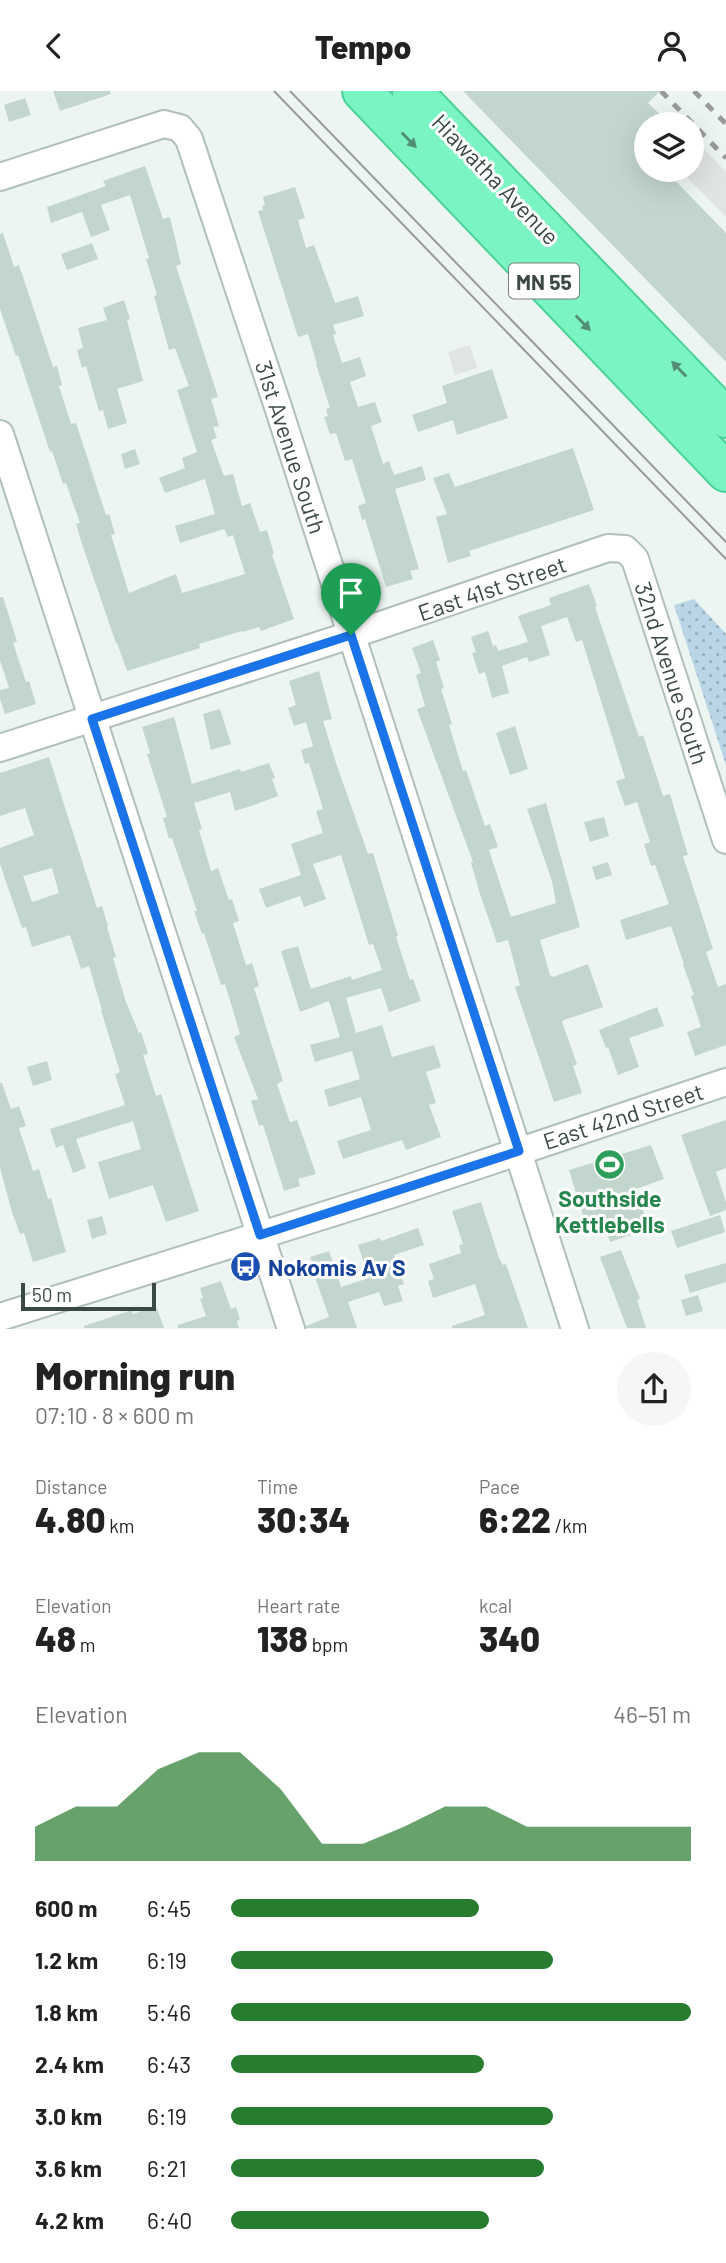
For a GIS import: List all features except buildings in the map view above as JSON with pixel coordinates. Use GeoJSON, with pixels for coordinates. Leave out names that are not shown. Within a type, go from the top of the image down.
{"type":"FeatureCollection","features":[{"type":"Feature","properties":{"kind":"highway","name":"Hiawatha Avenue"},"geometry":{"type":"LineString","coordinates":[[362,91],[726,472]]}},
{"type":"Feature","properties":{"kind":"highway","name":"Hiawatha Avenue"},"geometry":{"type":"LineString","coordinates":[[412,91],[726,418]]}},
{"type":"Feature","properties":{"kind":"street","name":"31st Avenue South"},"geometry":{"type":"LineString","coordinates":[[0,177],[164,124],[180,128],[189,139],[575,1328]]}},
{"type":"Feature","properties":{"kind":"street"},"geometry":{"type":"LineString","coordinates":[[0,435],[290,1328]]}},
{"type":"Feature","properties":{"kind":"street","name":"East 41st Street"},"geometry":{"type":"LineString","coordinates":[[0,748],[351,635],[608,548],[625,549]]}},
{"type":"Feature","properties":{"kind":"street","name":"32nd Avenue South"},"geometry":{"type":"LineString","coordinates":[[625,549],[635,559],[726,840]]}},
{"type":"Feature","properties":{"kind":"street","name":"East 42nd Street"},"geometry":{"type":"LineString","coordinates":[[2,1318],[726,1082]]}},
{"type":"Feature","properties":{"kind":"shaded area"},"geometry":{"type":"Polygon","coordinates":[[[704,149],[726,172],[726,217],[692,182],[704,182],[704,149]]]}},
{"type":"Feature","properties":{"kind":"shaded area"},"geometry":{"type":"Polygon","coordinates":[[[470,345],[477,368],[455,375],[448,352],[470,345]]]}},
{"type":"Feature","properties":{"kind":"shaded area"},"geometry":{"type":"Polygon","coordinates":[[[694,599],[726,634],[726,765],[674,605],[694,599]]]}},
{"type":"Feature","properties":{"kind":"tram line"},"geometry":{"type":"LineString","coordinates":[[274,91],[726,559]]}},
{"type":"Feature","properties":{"kind":"tram line"},"geometry":{"type":"LineString","coordinates":[[290,91],[726,542]]}},
{"type":"Feature","properties":{"kind":"railway"},"geometry":{"type":"LineString","coordinates":[[661,91],[726,158]]}},
{"type":"Feature","properties":{"kind":"railway"},"geometry":{"type":"LineString","coordinates":[[694,91],[726,124]]}},
{"type":"Feature","properties":{"kind":"place","name":"Southside Kettlebells"},"geometry":{"type":"Point","coordinates":[610,1164]}},
{"type":"Feature","properties":{"kind":"place","name":"Nokomis Av S"},"geometry":{"type":"Point","coordinates":[245,1267]}},
{"type":"Feature","properties":{"kind":"route"},"geometry":{"type":"LineString","coordinates":[[351,635],[519,1151],[260,1235],[92,719],[351,635]]}}]}
